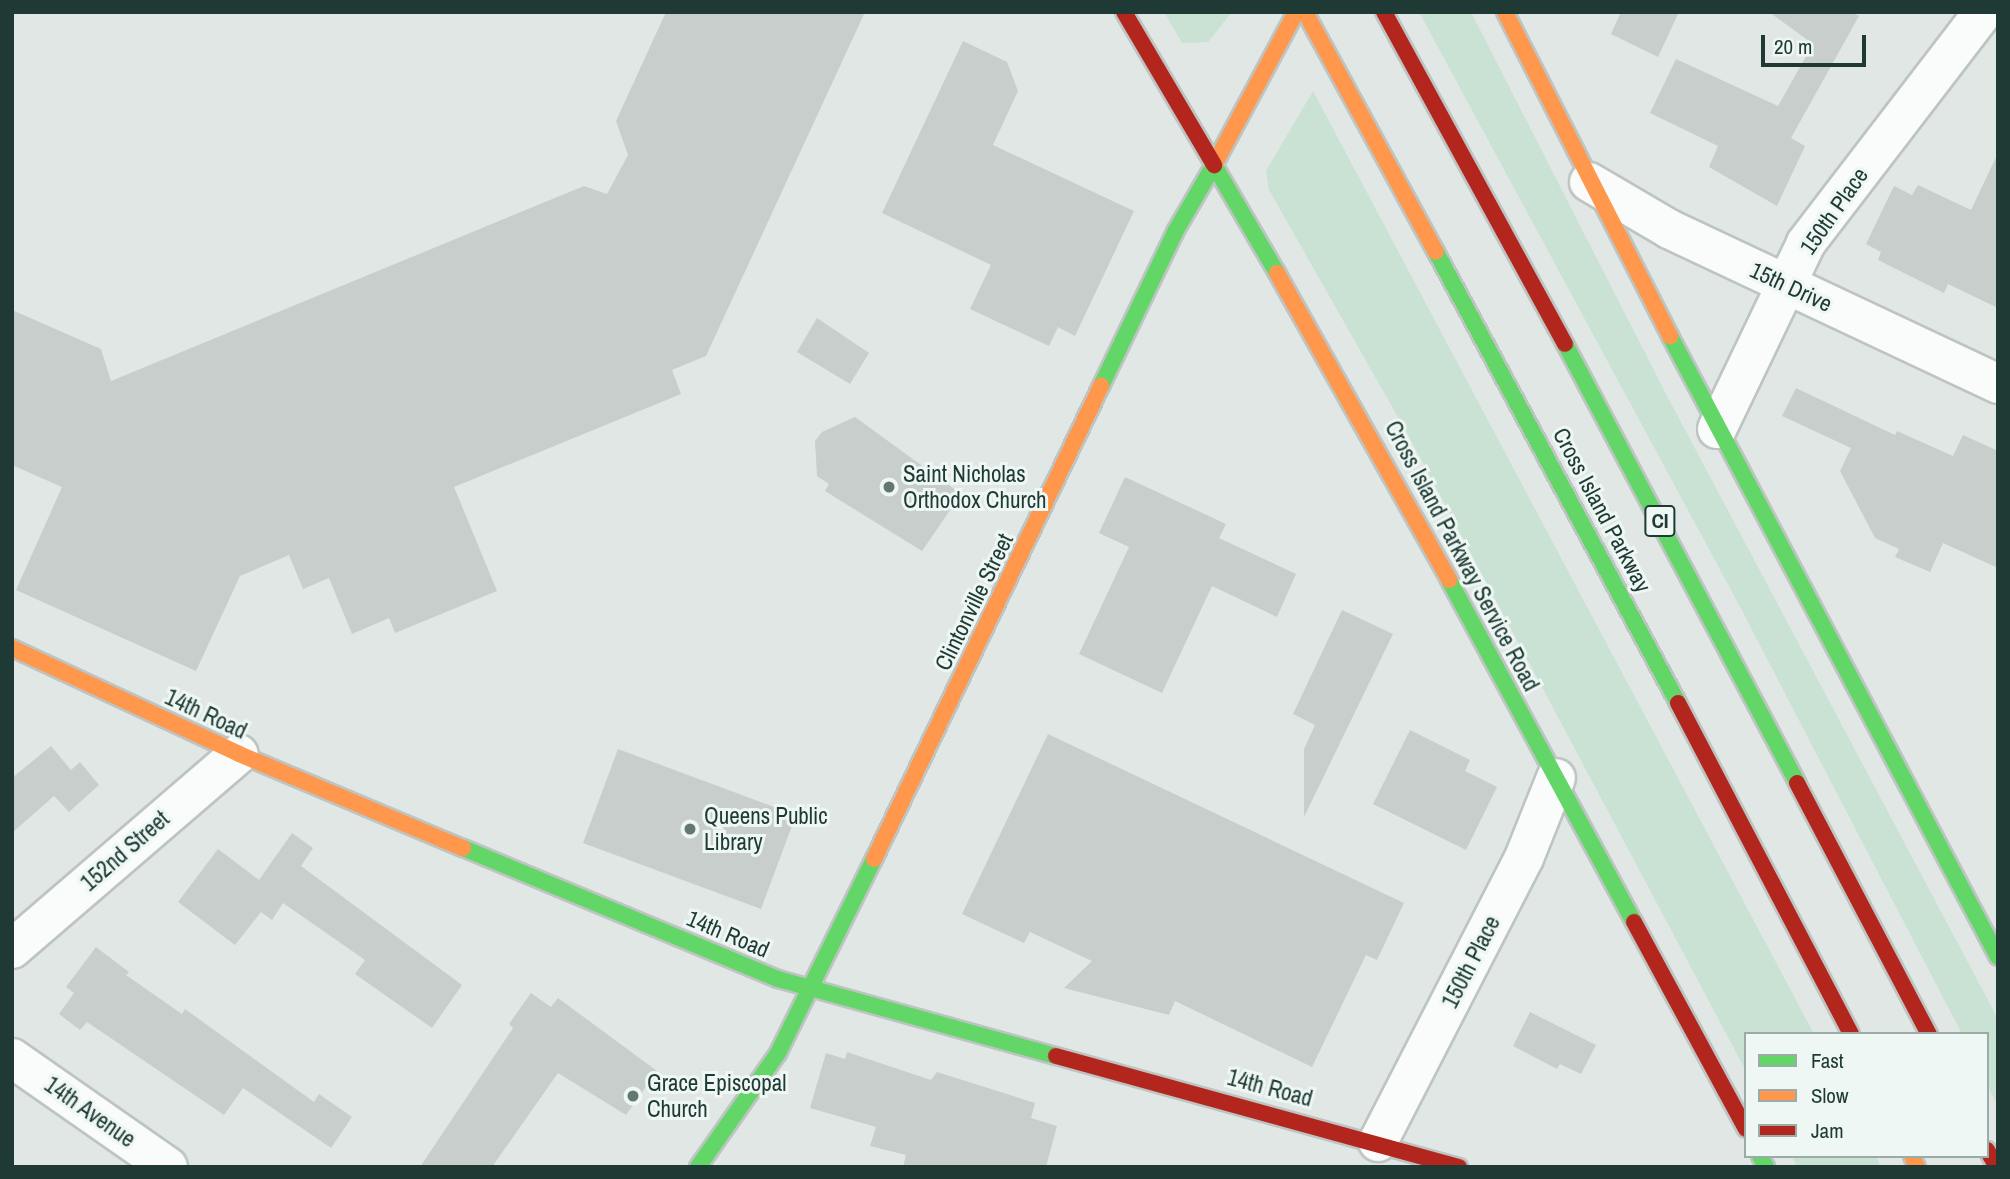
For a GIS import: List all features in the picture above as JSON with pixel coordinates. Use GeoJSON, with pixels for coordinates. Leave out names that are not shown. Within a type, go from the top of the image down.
{"type":"FeatureCollection","features":[{"type":"Feature","properties":{"kind":"main road","name":"Cross Island Parkway Service Road"},"geometry":{"type":"LineString","coordinates":[[1124,12],[1352,400],[1744,1125]]}},
{"type":"Feature","properties":{"kind":"main road","name":"Clintonville Street"},"geometry":{"type":"LineString","coordinates":[[698,1167],[778,1053],[813,987],[1175,232],[1296,12]]}},
{"type":"Feature","properties":{"kind":"main road"},"geometry":{"type":"LineString","coordinates":[[1296,12],[1343,80]]}},
{"type":"Feature","properties":{"kind":"main road","name":"Cross Island Parkway"},"geometry":{"type":"LineString","coordinates":[[1305,12],[1576,509],[1851,1032]]}},
{"type":"Feature","properties":{"kind":"main road","name":"Cross Island Parkway"},"geometry":{"type":"LineString","coordinates":[[1384,12],[1620,444],[1928,1032]]}},
{"type":"Feature","properties":{"kind":"main road"},"geometry":{"type":"LineString","coordinates":[[1505,12],[1589,182],[1717,429],[1998,957]]}},
{"type":"Feature","properties":{"kind":"main road","name":"14th Road"},"geometry":{"type":"LineString","coordinates":[[12,648],[239,754],[778,979],[1378,1142],[1459,1167]]}},
{"type":"Feature","properties":{"kind":"street","name":"150th Place"},"geometry":{"type":"LineString","coordinates":[[1717,429],[1788,286],[1806,243],[1983,12]]}},
{"type":"Feature","properties":{"kind":"street","name":"15th Drive"},"geometry":{"type":"LineString","coordinates":[[1589,182],[1668,229],[1998,384]]}},
{"type":"Feature","properties":{"kind":"street","name":"152nd Street"},"geometry":{"type":"LineString","coordinates":[[12,949],[239,754]]}},
{"type":"Feature","properties":{"kind":"street","name":"150th Place"},"geometry":{"type":"LineString","coordinates":[[1378,1142],[1524,858],[1556,778]]}},
{"type":"Feature","properties":{"kind":"street","name":"14th Avenue"},"geometry":{"type":"LineString","coordinates":[[12,1058],[168,1167]]}},
{"type":"Feature","properties":{"kind":"green space"},"geometry":{"type":"Polygon","coordinates":[[[1164,12],[1232,12],[1208,42],[1182,43],[1164,12]]]}},
{"type":"Feature","properties":{"kind":"green space"},"geometry":{"type":"Polygon","coordinates":[[[1419,12],[1471,12],[1665,392],[1998,1019],[1998,1106],[1989,1089],[1989,1032],[1961,1032],[1737,601],[1419,12]]]}},
{"type":"Feature","properties":{"kind":"green space"},"geometry":{"type":"Polygon","coordinates":[[[1313,91],[1813,1032],[1744,1032],[1744,1067],[1407,433],[1269,190],[1266,171],[1313,91]]]}},
{"type":"Feature","properties":{"kind":"green space"},"geometry":{"type":"Polygon","coordinates":[[[1793,1158],[1877,1158],[1881,1167],[1797,1167],[1793,1158]]]}},
{"type":"Feature","properties":{"kind":"building"},"geometry":{"type":"Polygon","coordinates":[[[666,12],[865,12],[706,356],[672,370],[681,394],[454,487],[497,591],[395,633],[389,618],[352,634],[329,578],[303,589],[289,555],[240,576],[196,671],[16,590],[62,487],[12,465],[12,310],[101,349],[111,381],[584,186],[607,194],[628,155],[616,121],[666,12]]]}},
{"type":"Feature","properties":{"kind":"building"},"geometry":{"type":"Polygon","coordinates":[[[1621,12],[1679,12],[1658,57],[1611,34],[1621,12]]]}},
{"type":"Feature","properties":{"kind":"building"},"geometry":{"type":"Polygon","coordinates":[[[1769,12],[1852,12],[1859,16],[1791,138],[1805,146],[1777,206],[1709,167],[1718,146],[1650,113],[1676,59],[1778,106],[1813,44],[1769,12]]]}},
{"type":"Feature","properties":{"kind":"building"},"geometry":{"type":"Polygon","coordinates":[[[963,41],[1007,62],[1018,91],[993,145],[1134,211],[1075,336],[1058,327],[1049,346],[970,309],[991,265],[882,213],[963,41]]]}},
{"type":"Feature","properties":{"kind":"building"},"geometry":{"type":"Polygon","coordinates":[[[1998,153],[1998,308],[1948,284],[1944,293],[1878,260],[1881,252],[1866,244],[1894,186],[1912,195],[1918,185],[1971,210],[1998,153]]]}},
{"type":"Feature","properties":{"kind":"building"},"geometry":{"type":"Polygon","coordinates":[[[817,318],[869,353],[850,384],[797,352],[817,318]]]}},
{"type":"Feature","properties":{"kind":"building"},"geometry":{"type":"Polygon","coordinates":[[[1796,388],[1895,435],[1897,431],[1953,456],[1963,435],[1998,451],[1998,568],[1943,543],[1930,572],[1895,557],[1899,549],[1875,538],[1840,471],[1851,448],[1782,416],[1796,388]]]}},
{"type":"Feature","properties":{"kind":"building","name":"Saint Nicholas Orthodox Church"},"geometry":{"type":"Polygon","coordinates":[[[855,417],[961,494],[922,551],[825,491],[829,484],[817,476],[815,441],[822,432],[855,417]]]}},
{"type":"Feature","properties":{"kind":"building"},"geometry":{"type":"Polygon","coordinates":[[[1125,477],[1226,524],[1219,538],[1296,574],[1277,617],[1212,586],[1162,693],[1079,654],[1129,547],[1099,533],[1125,477]]]}},
{"type":"Feature","properties":{"kind":"building"},"geometry":{"type":"Polygon","coordinates":[[[1342,610],[1393,634],[1304,817],[1304,749],[1315,725],[1293,714],[1342,610]]]}},
{"type":"Feature","properties":{"kind":"building"},"geometry":{"type":"Polygon","coordinates":[[[1410,730],[1470,760],[1465,771],[1497,787],[1466,850],[1373,804],[1410,730]]]}},
{"type":"Feature","properties":{"kind":"building"},"geometry":{"type":"Polygon","coordinates":[[[1048,734],[1404,903],[1377,960],[1366,955],[1312,1067],[1175,1001],[1169,1015],[1064,988],[1092,961],[1030,932],[1024,943],[962,914],[1048,734]]]}},
{"type":"Feature","properties":{"kind":"building"},"geometry":{"type":"Polygon","coordinates":[[[51,746],[71,770],[80,762],[99,785],[69,812],[54,796],[12,833],[12,778],[51,746]]]}},
{"type":"Feature","properties":{"kind":"building","name":"Queens Public Library"},"geometry":{"type":"Polygon","coordinates":[[[618,749],[796,815],[761,909],[583,843],[618,749]]]}},
{"type":"Feature","properties":{"kind":"building"},"geometry":{"type":"Polygon","coordinates":[[[292,833],[313,848],[301,866],[462,985],[432,1028],[355,974],[365,960],[283,903],[272,920],[261,912],[235,945],[178,902],[218,849],[259,880],[292,833]]]}},
{"type":"Feature","properties":{"kind":"building"},"geometry":{"type":"Polygon","coordinates":[[[96,947],[129,972],[126,975],[182,1014],[185,1009],[314,1102],[319,1094],[352,1117],[331,1148],[243,1088],[224,1115],[87,1022],[80,1030],[59,1014],[74,993],[66,987],[96,947]]]}},
{"type":"Feature","properties":{"kind":"building"},"geometry":{"type":"Polygon","coordinates":[[[531,993],[551,1007],[558,998],[657,1071],[626,1115],[558,1073],[492,1167],[420,1167],[513,1028],[509,1024],[531,993]]]}},
{"type":"Feature","properties":{"kind":"building"},"geometry":{"type":"Polygon","coordinates":[[[1530,1012],[1596,1045],[1581,1074],[1560,1064],[1557,1069],[1513,1046],[1530,1012]]]}},
{"type":"Feature","properties":{"kind":"building"},"geometry":{"type":"Polygon","coordinates":[[[847,1052],[931,1080],[937,1072],[1035,1103],[1031,1118],[1057,1126],[1046,1167],[903,1167],[906,1155],[870,1146],[876,1127],[810,1108],[826,1053],[845,1059],[847,1052]]]}},
{"type":"Feature","properties":{"kind":"traffic: fast"},"geometry":{"type":"LineString","coordinates":[[1101,386],[1175,232],[1214,165],[1277,273]]}},
{"type":"Feature","properties":{"kind":"traffic: fast"},"geometry":{"type":"LineString","coordinates":[[1436,252],[1678,703]]}},
{"type":"Feature","properties":{"kind":"traffic: fast"},"geometry":{"type":"LineString","coordinates":[[1670,336],[1998,957]]}},
{"type":"Feature","properties":{"kind":"traffic: fast"},"geometry":{"type":"LineString","coordinates":[[1565,344],[1797,783]]}},
{"type":"Feature","properties":{"kind":"traffic: fast"},"geometry":{"type":"LineString","coordinates":[[1449,580],[1634,922]]}},
{"type":"Feature","properties":{"kind":"traffic: fast"},"geometry":{"type":"LineString","coordinates":[[463,848],[778,979],[1056,1056]]}},
{"type":"Feature","properties":{"kind":"traffic: fast"},"geometry":{"type":"LineString","coordinates":[[698,1167],[778,1053],[874,859]]}},
{"type":"Feature","properties":{"kind":"traffic: fast"},"geometry":{"type":"LineString","coordinates":[[1761,1158],[1766,1167]]}},
{"type":"Feature","properties":{"kind":"traffic: slow"},"geometry":{"type":"LineString","coordinates":[[1214,165],[1296,12]]}},
{"type":"Feature","properties":{"kind":"traffic: slow"},"geometry":{"type":"LineString","coordinates":[[1305,12],[1436,252]]}},
{"type":"Feature","properties":{"kind":"traffic: slow"},"geometry":{"type":"LineString","coordinates":[[1505,12],[1670,336]]}},
{"type":"Feature","properties":{"kind":"traffic: slow"},"geometry":{"type":"LineString","coordinates":[[1277,273],[1449,580]]}},
{"type":"Feature","properties":{"kind":"traffic: slow"},"geometry":{"type":"LineString","coordinates":[[874,859],[1101,386]]}},
{"type":"Feature","properties":{"kind":"traffic: slow"},"geometry":{"type":"LineString","coordinates":[[12,648],[239,754],[463,848]]}},
{"type":"Feature","properties":{"kind":"traffic: slow"},"geometry":{"type":"LineString","coordinates":[[1913,1158],[1917,1167]]}},
{"type":"Feature","properties":{"kind":"traffic: jam"},"geometry":{"type":"LineString","coordinates":[[1124,12],[1214,165]]}},
{"type":"Feature","properties":{"kind":"traffic: jam"},"geometry":{"type":"LineString","coordinates":[[1384,12],[1565,344]]}},
{"type":"Feature","properties":{"kind":"traffic: jam"},"geometry":{"type":"LineString","coordinates":[[1678,703],[1850,1032]]}},
{"type":"Feature","properties":{"kind":"traffic: jam"},"geometry":{"type":"LineString","coordinates":[[1797,783],[1928,1032]]}},
{"type":"Feature","properties":{"kind":"traffic: jam"},"geometry":{"type":"LineString","coordinates":[[1634,922],[1744,1125]]}},
{"type":"Feature","properties":{"kind":"traffic: jam"},"geometry":{"type":"LineString","coordinates":[[1056,1056],[1459,1167]]}},
{"type":"Feature","properties":{"kind":"traffic: jam"},"geometry":{"type":"LineString","coordinates":[[1989,1153],[1997,1167]]}},
{"type":"Feature","properties":{"kind":"place","name":"Saint Nicholas Orthodox Church"},"geometry":{"type":"Point","coordinates":[889,487]}},
{"type":"Feature","properties":{"kind":"place","name":"Queens Public Library"},"geometry":{"type":"Point","coordinates":[690,829]}},
{"type":"Feature","properties":{"kind":"place","name":"Grace Episcopal Church"},"geometry":{"type":"Point","coordinates":[633,1096]}}]}
